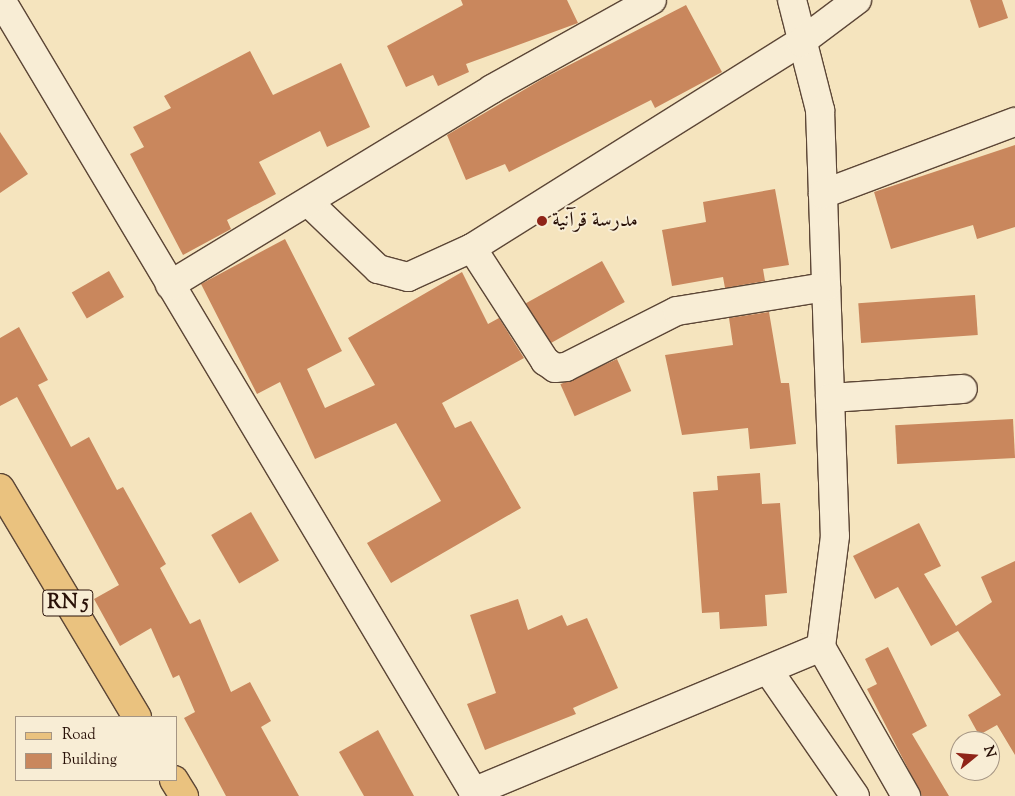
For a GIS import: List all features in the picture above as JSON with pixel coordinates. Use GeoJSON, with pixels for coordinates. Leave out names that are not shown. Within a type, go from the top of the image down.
{"type":"FeatureCollection","features":[{"type":"Feature","properties":{"kind":"main road","name":"RN 5"},"geometry":{"type":"LineString","coordinates":[[0,488],[136,716]]}},
{"type":"Feature","properties":{"kind":"main road"},"geometry":{"type":"LineString","coordinates":[[175,781],[184,796]]}},
{"type":"Feature","properties":{"kind":"street"},"geometry":{"type":"LineString","coordinates":[[1,0],[475,794],[821,647]]}},
{"type":"Feature","properties":{"kind":"street"},"geometry":{"type":"LineString","coordinates":[[170,285],[492,89],[652,0]]}},
{"type":"Feature","properties":{"kind":"street"},"geometry":{"type":"LineString","coordinates":[[792,0],[801,42],[820,110],[835,536],[821,647],[906,796]]}},
{"type":"Feature","properties":{"kind":"street"},"geometry":{"type":"LineString","coordinates":[[308,202],[378,269],[392,276],[408,277],[472,248],[801,42],[857,0]]}},
{"type":"Feature","properties":{"kind":"street"},"geometry":{"type":"LineString","coordinates":[[823,194],[1015,122]]}},
{"type":"Feature","properties":{"kind":"street"},"geometry":{"type":"LineString","coordinates":[[472,248],[545,361],[555,368],[566,366],[677,311],[826,287]]}},
{"type":"Feature","properties":{"kind":"street"},"geometry":{"type":"LineString","coordinates":[[830,398],[963,389]]}},
{"type":"Feature","properties":{"kind":"street"},"geometry":{"type":"LineString","coordinates":[[768,670],[856,796]]}},
{"type":"Feature","properties":{"kind":"building"},"geometry":{"type":"Polygon","coordinates":[[[461,0],[567,0],[578,23],[466,64],[469,72],[438,86],[433,75],[406,87],[387,46],[463,5],[461,0]]]}},
{"type":"Feature","properties":{"kind":"building"},"geometry":{"type":"Polygon","coordinates":[[[970,0],[1002,0],[1008,18],[979,28],[970,0]]]}},
{"type":"Feature","properties":{"kind":"building"},"geometry":{"type":"Polygon","coordinates":[[[686,5],[722,72],[655,108],[651,100],[509,172],[505,164],[466,180],[447,135],[544,78],[686,5]]]}},
{"type":"Feature","properties":{"kind":"building"},"geometry":{"type":"Polygon","coordinates":[[[250,51],[273,95],[341,63],[370,127],[327,147],[320,131],[259,162],[276,194],[227,220],[231,229],[183,255],[130,154],[144,147],[133,127],[171,108],[164,96],[250,51]]]}},
{"type":"Feature","properties":{"kind":"building"},"geometry":{"type":"Polygon","coordinates":[[[0,132],[28,174],[0,193],[0,132]]]}},
{"type":"Feature","properties":{"kind":"building"},"geometry":{"type":"Polygon","coordinates":[[[1015,145],[1015,227],[977,239],[973,225],[891,249],[874,192],[1015,145]]]}},
{"type":"Feature","properties":{"kind":"building"},"geometry":{"type":"Polygon","coordinates":[[[775,189],[789,265],[763,269],[765,281],[725,288],[723,277],[672,286],[662,230],[706,222],[703,202],[775,189]]]}},
{"type":"Feature","properties":{"kind":"building"},"geometry":{"type":"Polygon","coordinates":[[[285,239],[342,351],[307,369],[325,408],[375,385],[348,338],[462,272],[488,324],[499,318],[524,358],[442,403],[455,428],[471,421],[521,508],[391,583],[367,543],[441,501],[396,423],[315,459],[280,382],[257,394],[201,284],[285,239]]]}},
{"type":"Feature","properties":{"kind":"building"},"geometry":{"type":"Polygon","coordinates":[[[602,261],[625,302],[549,344],[526,303],[602,261]]]}},
{"type":"Feature","properties":{"kind":"building"},"geometry":{"type":"Polygon","coordinates":[[[109,271],[124,297],[87,318],[72,292],[109,271]]]}},
{"type":"Feature","properties":{"kind":"building"},"geometry":{"type":"Polygon","coordinates":[[[975,295],[978,335],[861,343],[858,303],[975,295]]]}},
{"type":"Feature","properties":{"kind":"building"},"geometry":{"type":"Polygon","coordinates":[[[769,312],[781,383],[789,383],[796,444],[750,449],[748,428],[682,435],[665,355],[733,345],[729,318],[769,312]]]}},
{"type":"Feature","properties":{"kind":"building"},"geometry":{"type":"Polygon","coordinates":[[[19,327],[48,380],[38,385],[71,447],[89,437],[117,490],[123,487],[166,564],[160,568],[190,624],[200,619],[231,692],[250,682],[271,721],[261,727],[299,796],[226,796],[184,718],[195,712],[179,675],[173,678],[151,628],[120,646],[94,599],[119,585],[17,397],[0,406],[0,338],[19,327]]]}},
{"type":"Feature","properties":{"kind":"building"},"geometry":{"type":"Polygon","coordinates":[[[617,359],[631,391],[575,416],[560,384],[617,359]]]}},
{"type":"Feature","properties":{"kind":"building"},"geometry":{"type":"Polygon","coordinates":[[[1013,419],[1015,458],[897,464],[895,425],[1013,419]]]}},
{"type":"Feature","properties":{"kind":"building"},"geometry":{"type":"Polygon","coordinates":[[[760,473],[762,504],[780,503],[787,593],[765,595],[767,626],[720,629],[719,612],[702,613],[693,492],[718,490],[717,476],[760,473]]]}},
{"type":"Feature","properties":{"kind":"building"},"geometry":{"type":"Polygon","coordinates":[[[251,512],[279,560],[239,583],[211,535],[251,512]]]}},
{"type":"Feature","properties":{"kind":"building"},"geometry":{"type":"Polygon","coordinates":[[[919,523],[941,566],[924,574],[956,626],[992,602],[981,577],[1015,561],[1015,755],[997,725],[986,731],[977,731],[968,715],[1001,695],[958,631],[931,646],[898,587],[875,599],[853,556],[919,523]]]}},
{"type":"Feature","properties":{"kind":"building"},"geometry":{"type":"Polygon","coordinates":[[[518,599],[528,630],[562,615],[567,626],[587,618],[618,688],[573,708],[576,714],[485,750],[467,704],[496,693],[470,615],[518,599]]]}},
{"type":"Feature","properties":{"kind":"building"},"geometry":{"type":"Polygon","coordinates":[[[888,647],[927,726],[912,734],[949,796],[922,796],[867,689],[877,684],[865,659],[888,647]]]}},
{"type":"Feature","properties":{"kind":"building"},"geometry":{"type":"Polygon","coordinates":[[[378,730],[414,796],[364,796],[339,752],[378,730]]]}},
{"type":"Feature","properties":{"kind":"place","name":"مدرسة قرآنية"},"geometry":{"type":"Point","coordinates":[542,221]}}]}
